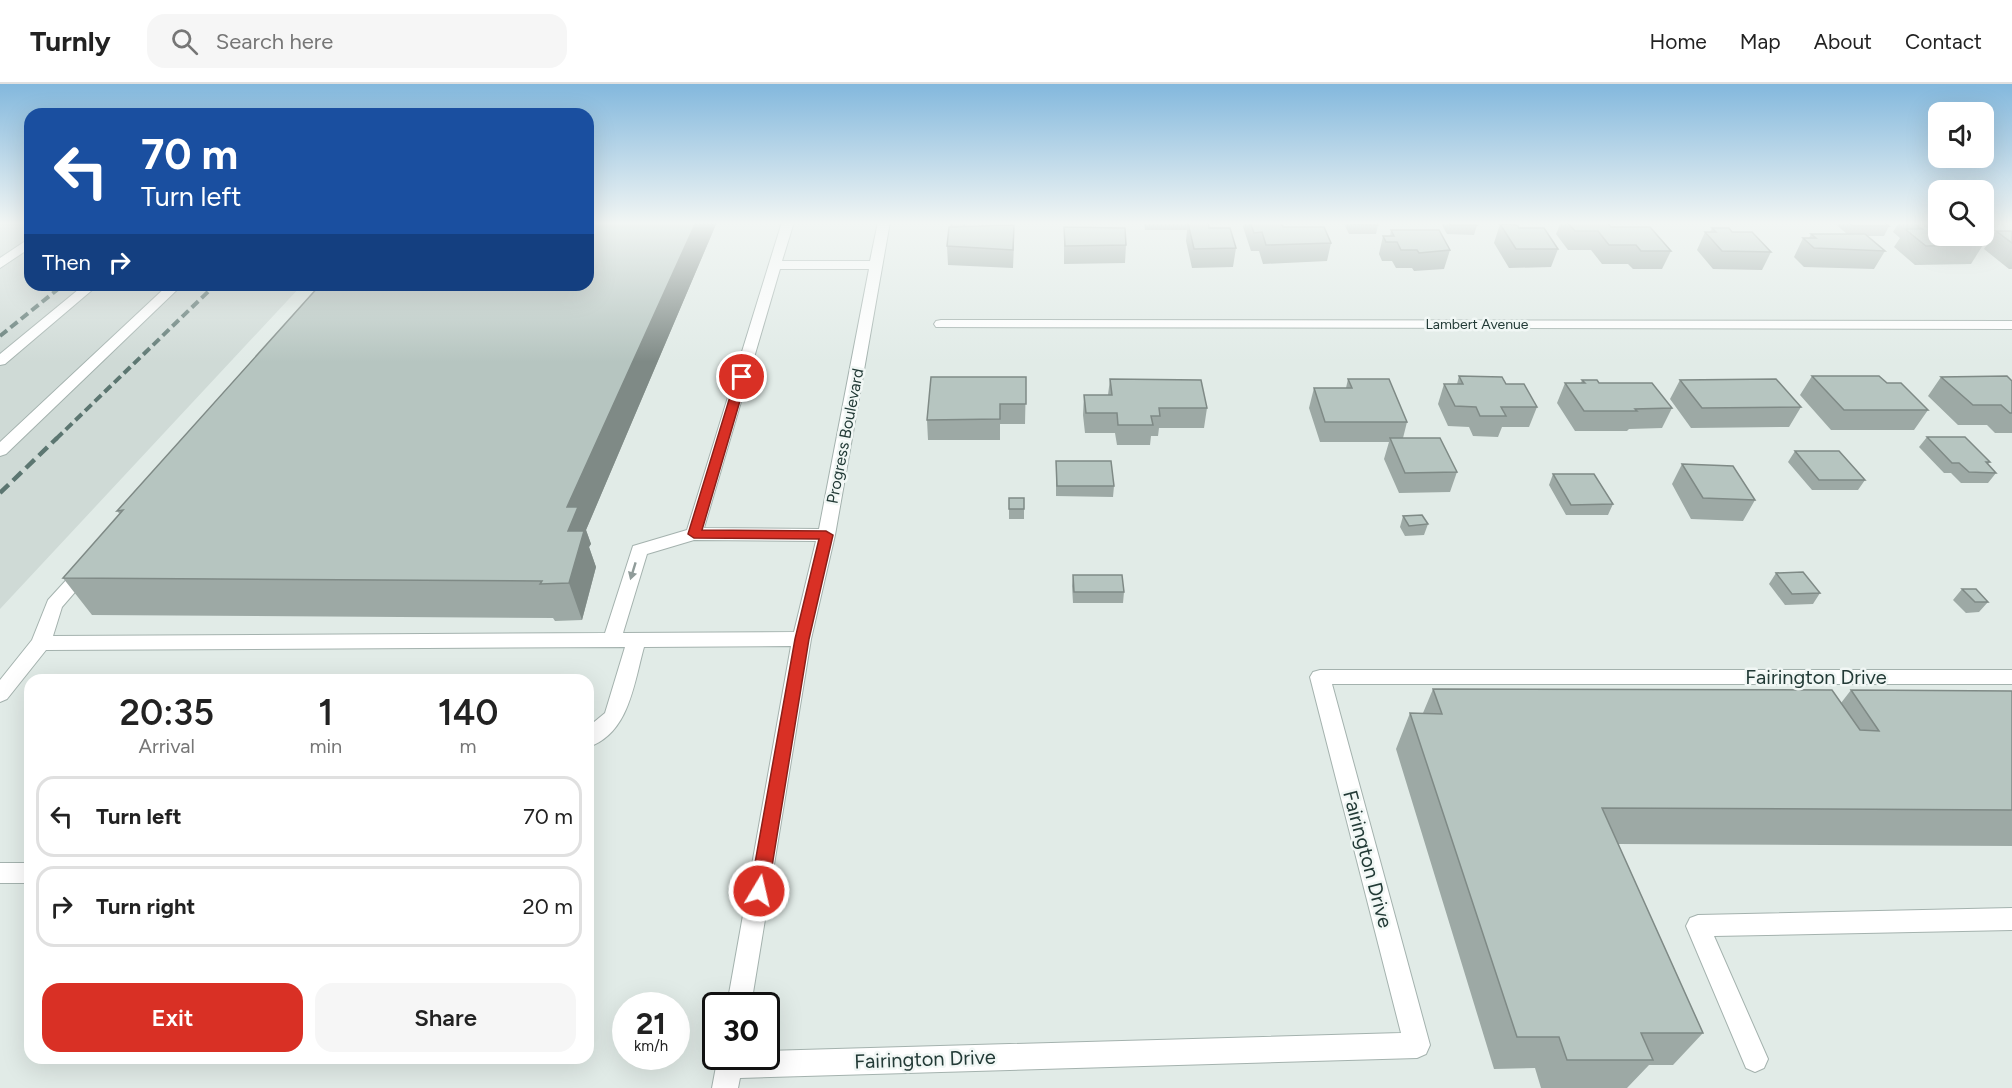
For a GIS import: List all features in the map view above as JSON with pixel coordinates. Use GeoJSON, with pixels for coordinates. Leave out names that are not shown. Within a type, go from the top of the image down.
{"type":"FeatureCollection","features":[{"type":"Feature","properties":{"kind":"street"},"geometry":{"type":"LineString","coordinates":[[694,534],[775,269]]}},
{"type":"Feature","properties":{"kind":"street","name":"Progress Boulevard"},"geometry":{"type":"LineString","coordinates":[[742,992],[802,639],[826,535],[876,269]]}},
{"type":"Feature","properties":{"kind":"street"},"geometry":{"type":"LineString","coordinates":[[0,361],[85,291]]}},
{"type":"Feature","properties":{"kind":"street"},"geometry":{"type":"LineString","coordinates":[[0,451],[170,291]]}},
{"type":"Feature","properties":{"kind":"street","name":"Lambert Avenue"},"geometry":{"type":"LineString","coordinates":[[941,324],[2012,325]]}},
{"type":"Feature","properties":{"kind":"street"},"geometry":{"type":"LineString","coordinates":[[612,640],[639,550],[694,534],[826,535]]}},
{"type":"Feature","properties":{"kind":"street"},"geometry":{"type":"LineString","coordinates":[[0,694],[41,643],[54,605],[93,561]]}},
{"type":"Feature","properties":{"kind":"street"},"geometry":{"type":"LineString","coordinates":[[41,643],[802,639]]}},
{"type":"Feature","properties":{"kind":"street"},"geometry":{"type":"LineString","coordinates":[[594,734],[614,717],[636,640]]}},
{"type":"Feature","properties":{"kind":"street","name":"Fairington Drive"},"geometry":{"type":"LineString","coordinates":[[780,1068],[1417,1045],[1320,677],[2012,677]]}},
{"type":"Feature","properties":{"kind":"street"},"geometry":{"type":"LineString","coordinates":[[0,873],[24,873]]}},
{"type":"Feature","properties":{"kind":"street"},"geometry":{"type":"LineString","coordinates":[[1755,1059],[1698,926],[2012,919]]}},
{"type":"Feature","properties":{"kind":"shaded area"},"geometry":{"type":"Polygon","coordinates":[[[0,269],[24,269],[24,291],[296,291],[0,609],[0,269]]]}},
{"type":"Feature","properties":{"kind":"building"},"geometry":{"type":"Polygon","coordinates":[[[594,269],[675,269],[567,507],[578,507],[568,531],[584,531],[569,583],[63,578],[123,510],[117,511],[315,291],[594,291],[594,269]]]}},
{"type":"Feature","properties":{"kind":"building"},"geometry":{"type":"Polygon","coordinates":[[[1459,376],[1502,377],[1506,384],[1524,384],[1537,407],[1501,407],[1506,416],[1480,416],[1476,407],[1455,406],[1444,384],[1463,384],[1459,376]]]}},
{"type":"Feature","properties":{"kind":"building"},"geometry":{"type":"Polygon","coordinates":[[[1812,376],[1879,376],[1887,383],[1901,383],[1928,410],[1844,410],[1812,376]]]}},
{"type":"Feature","properties":{"kind":"building"},"geometry":{"type":"Polygon","coordinates":[[[2007,376],[2012,381],[2012,413],[2001,405],[1973,405],[1941,377],[2007,376]]]}},
{"type":"Feature","properties":{"kind":"building"},"geometry":{"type":"Polygon","coordinates":[[[931,377],[1026,377],[1026,404],[1000,404],[1000,419],[927,420],[931,377]]]}},
{"type":"Feature","properties":{"kind":"building"},"geometry":{"type":"Polygon","coordinates":[[[1110,379],[1201,380],[1207,408],[1159,408],[1160,416],[1151,416],[1153,425],[1118,425],[1117,413],[1086,413],[1084,395],[1112,395],[1110,379]]]}},
{"type":"Feature","properties":{"kind":"building"},"geometry":{"type":"Polygon","coordinates":[[[1348,379],[1389,379],[1407,422],[1325,422],[1314,388],[1352,388],[1348,379]]]}},
{"type":"Feature","properties":{"kind":"building"},"geometry":{"type":"Polygon","coordinates":[[[1776,379],[1801,407],[1702,408],[1680,380],[1776,379]]]}},
{"type":"Feature","properties":{"kind":"building"},"geometry":{"type":"Polygon","coordinates":[[[1582,380],[1597,380],[1599,383],[1652,383],[1672,408],[1635,409],[1637,411],[1584,411],[1565,383],[1585,383],[1582,380]]]}},
{"type":"Feature","properties":{"kind":"building"},"geometry":{"type":"Polygon","coordinates":[[[1927,437],[1965,437],[1990,462],[1986,462],[1996,473],[1969,472],[1959,463],[1952,463],[1927,437]]]}},
{"type":"Feature","properties":{"kind":"building"},"geometry":{"type":"Polygon","coordinates":[[[1390,438],[1440,438],[1457,472],[1405,473],[1390,438]]]}},
{"type":"Feature","properties":{"kind":"building"},"geometry":{"type":"Polygon","coordinates":[[[1795,451],[1839,451],[1865,480],[1819,480],[1795,451]]]}},
{"type":"Feature","properties":{"kind":"building"},"geometry":{"type":"Polygon","coordinates":[[[1056,461],[1111,461],[1114,486],[1057,486],[1056,461]]]}},
{"type":"Feature","properties":{"kind":"building"},"geometry":{"type":"Polygon","coordinates":[[[1682,464],[1733,466],[1755,500],[1703,498],[1682,464]]]}},
{"type":"Feature","properties":{"kind":"building"},"geometry":{"type":"Polygon","coordinates":[[[1553,474],[1594,474],[1613,504],[1571,505],[1553,474]]]}},
{"type":"Feature","properties":{"kind":"building"},"geometry":{"type":"Polygon","coordinates":[[[1009,498],[1024,498],[1024,509],[1009,509],[1009,498]]]}},
{"type":"Feature","properties":{"kind":"building"},"geometry":{"type":"Polygon","coordinates":[[[1422,515],[1428,524],[1409,526],[1403,516],[1422,515]]]}},
{"type":"Feature","properties":{"kind":"building"},"geometry":{"type":"Polygon","coordinates":[[[1803,572],[1820,593],[1792,594],[1776,573],[1803,572]]]}},
{"type":"Feature","properties":{"kind":"building"},"geometry":{"type":"Polygon","coordinates":[[[1073,575],[1122,575],[1124,592],[1074,592],[1073,575]]]}},
{"type":"Feature","properties":{"kind":"building"},"geometry":{"type":"Polygon","coordinates":[[[1962,589],[1976,589],[1988,602],[1975,602],[1962,589]]]}},
{"type":"Feature","properties":{"kind":"building"},"geometry":{"type":"Polygon","coordinates":[[[1433,689],[1832,690],[1860,730],[1879,731],[1851,690],[2012,691],[2012,810],[1602,808],[1703,1033],[1641,1033],[1653,1060],[1567,1060],[1559,1037],[1517,1037],[1410,713],[1442,714],[1433,689]]]}},
{"type":"Feature","properties":{"kind":"railway"},"geometry":{"type":"LineString","coordinates":[[0,336],[56,291]]}},
{"type":"Feature","properties":{"kind":"railway"},"geometry":{"type":"LineString","coordinates":[[56,439],[209,291]]}},
{"type":"Feature","properties":{"kind":"railway"},"geometry":{"type":"LineString","coordinates":[[0,493],[57,438]]}},
{"type":"Feature","properties":{"kind":"route"},"geometry":{"type":"LineString","coordinates":[[742,377],[694,534],[826,535],[802,639],[759,891]]}}]}
